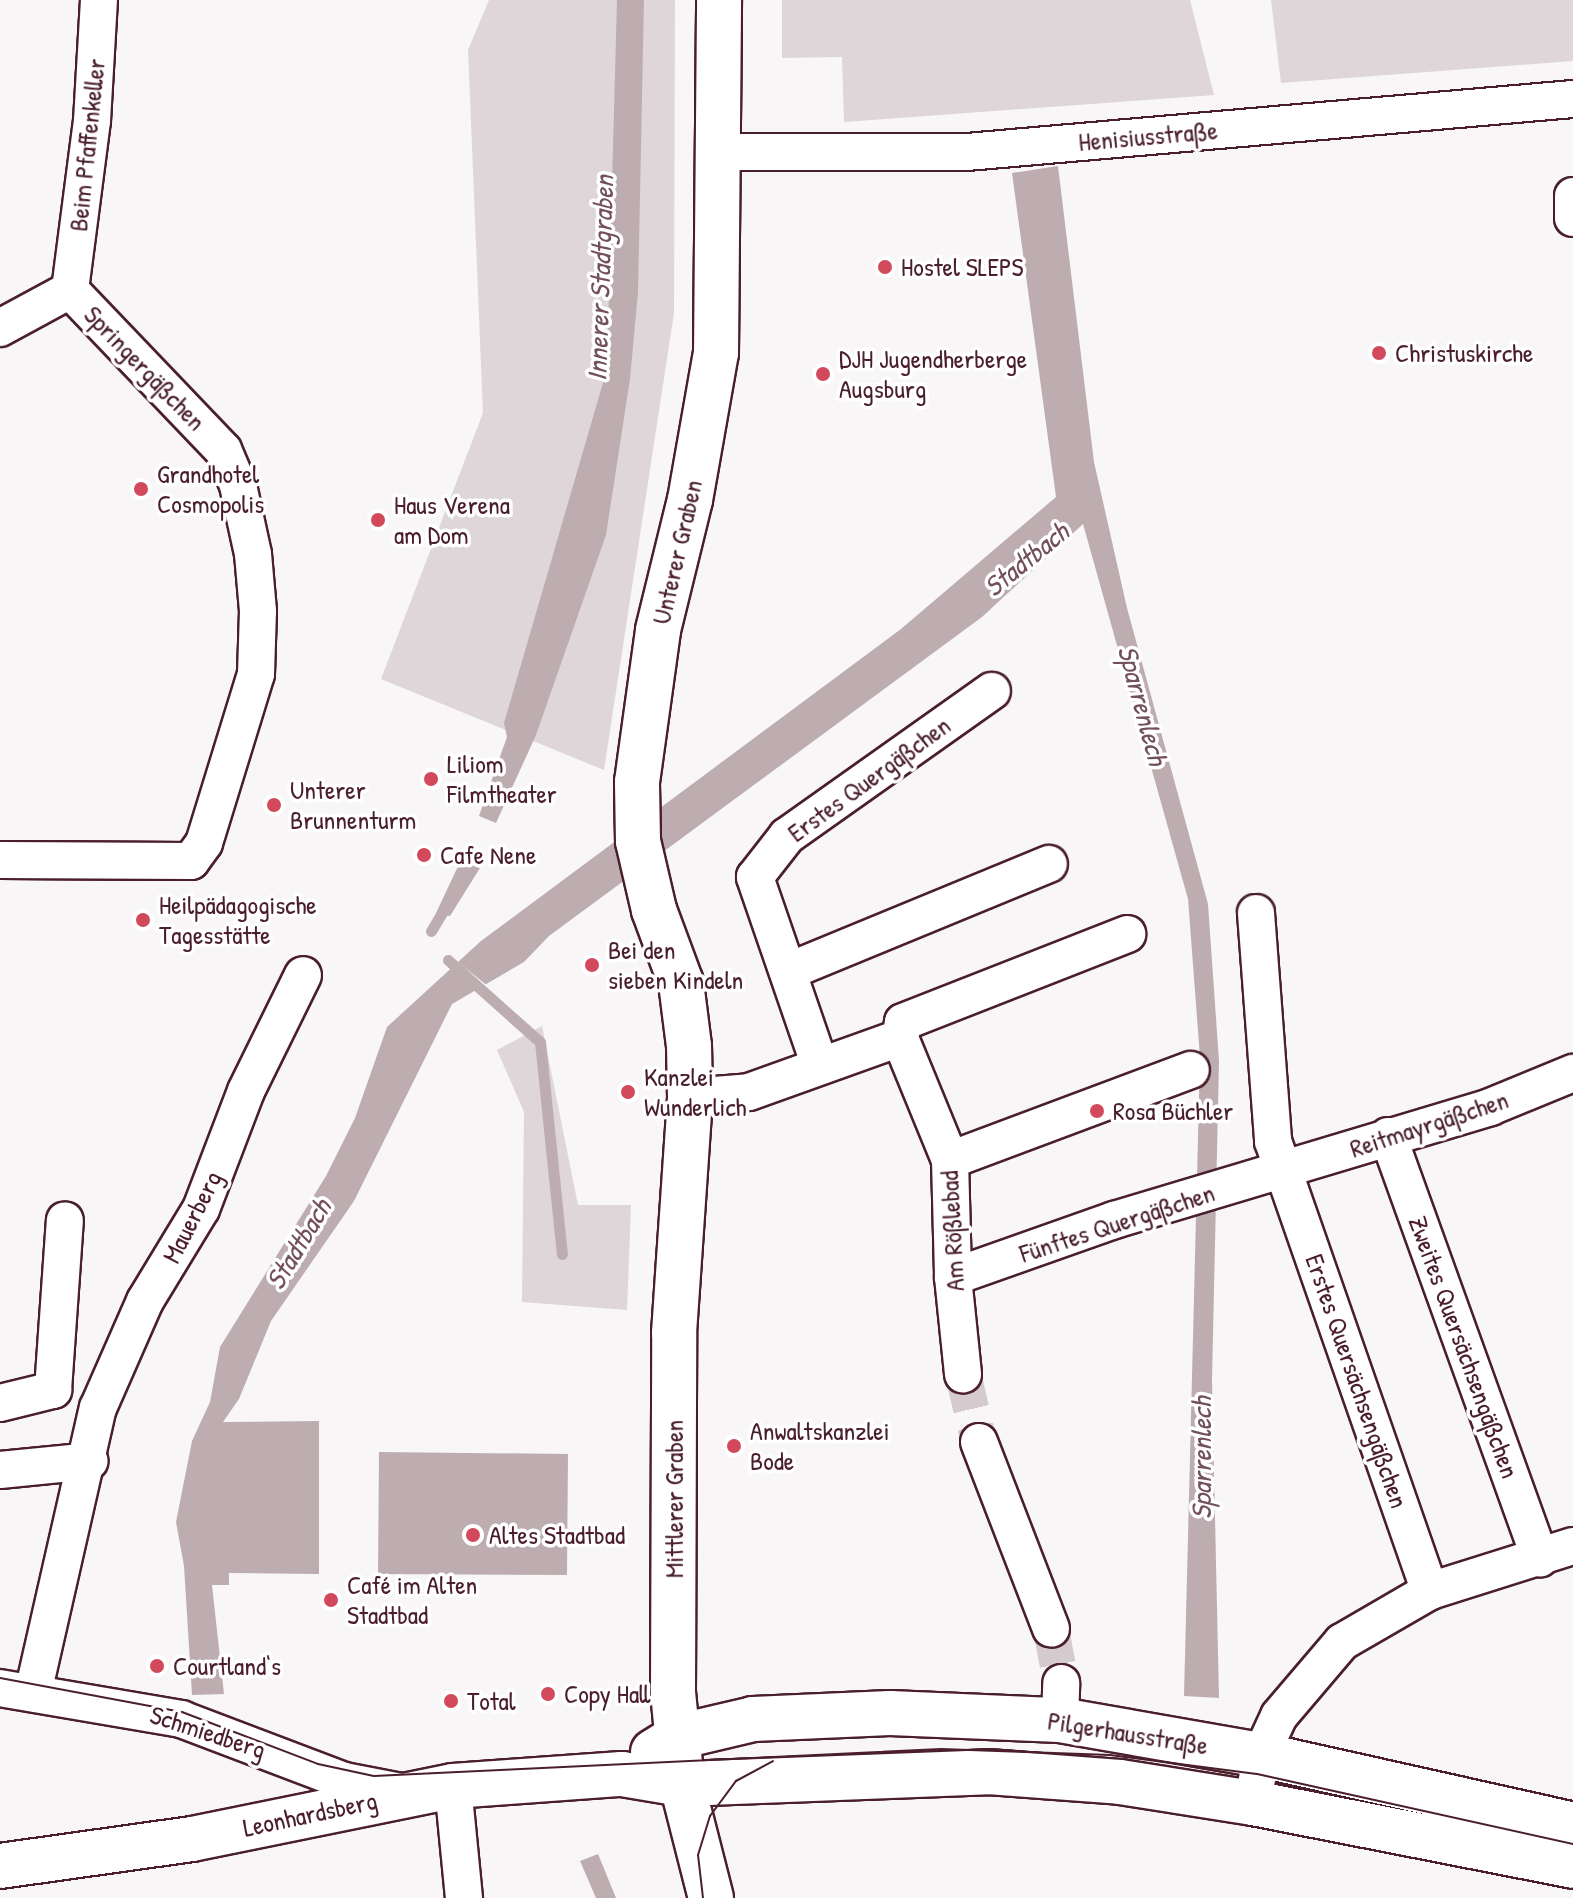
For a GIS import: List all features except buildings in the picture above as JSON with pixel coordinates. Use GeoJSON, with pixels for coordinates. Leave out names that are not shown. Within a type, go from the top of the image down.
{"type":"FeatureCollection","features":[{"type":"Feature","properties":{"kind":"street","name":"Beim Pfaffenkeller"},"geometry":{"type":"LineString","coordinates":[[70,290],[92,121],[99,0]]}},
{"type":"Feature","properties":{"kind":"street","name":"Unterer Graben"},"geometry":{"type":"LineString","coordinates":[[690,1097],[681,983],[654,910],[638,841],[637,782],[658,630],[690,500],[716,353],[722,152],[719,0]]}},
{"type":"Feature","properties":{"kind":"street","name":"Henisiusstraße"},"geometry":{"type":"LineString","coordinates":[[722,152],[967,152],[1573,99]]}},
{"type":"Feature","properties":{"kind":"street"},"geometry":{"type":"LineString","coordinates":[[1573,196],[1573,218]]}},
{"type":"Feature","properties":{"kind":"street"},"geometry":{"type":"LineString","coordinates":[[0,328],[70,290]]}},
{"type":"Feature","properties":{"kind":"street","name":"Springergäßchen"},"geometry":{"type":"LineString","coordinates":[[0,860],[191,861],[204,843],[256,674],[258,611],[238,485],[223,450],[70,290]]}},
{"type":"Feature","properties":{"kind":"street","name":"Erstes Quergäßchen"},"geometry":{"type":"LineString","coordinates":[[789,971],[755,877],[787,836],[992,691]]}},
{"type":"Feature","properties":{"kind":"street"},"geometry":{"type":"LineString","coordinates":[[820,1066],[789,971],[1049,864]]}},
{"type":"Feature","properties":{"kind":"street","name":"Erstes Quersächsengäßchen"},"geometry":{"type":"LineString","coordinates":[[1256,913],[1273,1141],[1430,1591]]}},
{"type":"Feature","properties":{"kind":"street"},"geometry":{"type":"LineString","coordinates":[[690,1097],[749,1092],[900,1038],[903,1022],[1127,934]]}},
{"type":"Feature","properties":{"kind":"street","name":"Mauerberg"},"geometry":{"type":"LineString","coordinates":[[16,1691],[90,1461],[98,1408],[145,1301],[201,1209],[246,1091],[303,975]]}},
{"type":"Feature","properties":{"kind":"street","name":"Am Rößlebad"},"geometry":{"type":"LineString","coordinates":[[900,1038],[950,1160],[953,1277],[963,1374]]}},
{"type":"Feature","properties":{"kind":"street"},"geometry":{"type":"LineString","coordinates":[[950,1160],[1191,1070]]}},
{"type":"Feature","properties":{"kind":"street","name":"Reitmayrgäßchen"},"geometry":{"type":"LineString","coordinates":[[1283,1171],[1388,1136],[1490,1107],[1573,1073]]}},
{"type":"Feature","properties":{"kind":"street","name":"Mittlerer Graben"},"geometry":{"type":"LineString","coordinates":[[690,1097],[674,1333],[677,1737],[682,1784],[711,1898]]}},
{"type":"Feature","properties":{"kind":"street","name":"Zweites Quersächsengäßchen"},"geometry":{"type":"LineString","coordinates":[[1388,1136],[1540,1558]]}},
{"type":"Feature","properties":{"kind":"street","name":"Fünftes Quergäßchen"},"geometry":{"type":"LineString","coordinates":[[953,1277],[1114,1220],[1283,1171]]}},
{"type":"Feature","properties":{"kind":"street"},"geometry":{"type":"LineString","coordinates":[[0,1403],[53,1390],[65,1220]]}},
{"type":"Feature","properties":{"kind":"street"},"geometry":{"type":"LineString","coordinates":[[979,1442],[1051,1629]]}},
{"type":"Feature","properties":{"kind":"street"},"geometry":{"type":"LineString","coordinates":[[0,1470],[90,1461]]}},
{"type":"Feature","properties":{"kind":"street"},"geometry":{"type":"LineString","coordinates":[[1253,1803],[1261,1755],[1279,1716],[1342,1642],[1430,1591],[1573,1546]]}},
{"type":"Feature","properties":{"kind":"street","name":"Schmiedberg"},"geometry":{"type":"LineString","coordinates":[[16,1691],[181,1719],[344,1781],[411,1793]]}},
{"type":"Feature","properties":{"kind":"street","name":"Pilgerhausstraße"},"geometry":{"type":"LineString","coordinates":[[677,1737],[753,1719],[1060,1702],[1261,1755],[1573,1825]]}},
{"type":"Feature","properties":{"kind":"street","name":"Leonhardsberg"},"geometry":{"type":"LineString","coordinates":[[622,1774],[677,1737]]}},
{"type":"Feature","properties":{"kind":"street","name":"Pilgerhausstraße"},"geometry":{"type":"LineString","coordinates":[[682,1784],[988,1772],[1120,1782],[1253,1803],[1573,1866]]}},
{"type":"Feature","properties":{"kind":"street","name":"Leonhardsberg"},"geometry":{"type":"LineString","coordinates":[[0,1866],[192,1839],[453,1786],[622,1774],[682,1784]]}},
{"type":"Feature","properties":{"kind":"street"},"geometry":{"type":"LineString","coordinates":[[453,1786],[464,1898]]}},
{"type":"Feature","properties":{"kind":"shaded area"},"geometry":{"type":"Polygon","coordinates":[[[489,0],[675,0],[674,313],[604,770],[381,679],[483,413],[468,50],[489,0]]]}},
{"type":"Feature","properties":{"kind":"shaded area"},"geometry":{"type":"Polygon","coordinates":[[[782,0],[1190,0],[1214,95],[844,122],[842,57],[782,58],[782,0]]]}},
{"type":"Feature","properties":{"kind":"shaded area"},"geometry":{"type":"Polygon","coordinates":[[[1271,0],[1573,0],[1573,61],[1281,83],[1271,0]]]}},
{"type":"Feature","properties":{"kind":"shaded area"},"geometry":{"type":"Polygon","coordinates":[[[542,1026],[578,1205],[631,1205],[627,1310],[522,1302],[524,1112],[497,1050],[542,1026]]]}},
{"type":"Feature","properties":{"kind":"water"},"geometry":{"type":"Polygon","coordinates":[[[617,0],[644,0],[638,292],[630,379],[606,535],[536,735],[496,823],[479,816],[507,737],[504,723],[607,369],[617,0]]]}},
{"type":"Feature","properties":{"kind":"water"},"geometry":{"type":"Polygon","coordinates":[[[1058,166],[1094,462],[1127,608],[1208,904],[1219,1061],[1212,1381],[1219,1698],[1184,1696],[1200,1057],[1188,899],[1083,524],[982,617],[549,936],[524,962],[452,1004],[354,1201],[271,1321],[239,1399],[223,1422],[319,1421],[319,1574],[229,1573],[229,1585],[212,1585],[224,1694],[192,1695],[184,1566],[176,1522],[192,1441],[210,1402],[220,1347],[326,1176],[355,1118],[387,1027],[481,941],[901,629],[1056,497],[1012,173],[1058,166]]]}},
{"type":"Feature","properties":{"kind":"water"},"geometry":{"type":"Polygon","coordinates":[[[461,860],[480,868],[450,916],[436,913],[461,860]]]}},
{"type":"Feature","properties":{"kind":"water"},"geometry":{"type":"Polygon","coordinates":[[[379,1452],[568,1454],[567,1575],[378,1574],[379,1452]]]}},
{"type":"Feature","properties":{"kind":"water"},"geometry":{"type":"Polygon","coordinates":[[[598,1854],[616,1898],[596,1898],[580,1861],[598,1854]]]}},
{"type":"Feature","properties":{"kind":"pier"},"geometry":{"type":"Polygon","coordinates":[[[454,959],[489,987],[480,992],[446,965],[454,959]]]}},
{"type":"Feature","properties":{"kind":"waterway","name":"Innerer Stadtgraben"},"geometry":{"type":"LineString","coordinates":[[431,931],[449,901]]}},
{"type":"Feature","properties":{"kind":"waterway","name":"Innerer Stadtgraben"},"geometry":{"type":"LineString","coordinates":[[448,960],[540,1042],[562,1254]]}},
{"type":"Feature","properties":{"kind":"tunnel"},"geometry":{"type":"LineString","coordinates":[[963,1374],[979,1442]]}},
{"type":"Feature","properties":{"kind":"tunnel"},"geometry":{"type":"LineString","coordinates":[[1051,1629],[1061,1683]]}},
{"type":"Feature","properties":{"kind":"tram line"},"geometry":{"type":"LineString","coordinates":[[0,1678],[182,1712],[318,1764],[374,1776],[941,1749],[1110,1755],[1257,1774],[1573,1844]]}},
{"type":"Feature","properties":{"kind":"tram line"},"geometry":{"type":"LineString","coordinates":[[703,1898],[698,1855],[710,1816],[736,1781],[773,1761]]}},
{"type":"Feature","properties":{"kind":"place","name":"Hostel SLEPS"},"geometry":{"type":"Point","coordinates":[885,267]}},
{"type":"Feature","properties":{"kind":"place","name":"Christuskirche"},"geometry":{"type":"Point","coordinates":[1379,353]}},
{"type":"Feature","properties":{"kind":"place","name":"DJH Jugendherberge Augsburg"},"geometry":{"type":"Point","coordinates":[823,374]}},
{"type":"Feature","properties":{"kind":"place","name":"Grandhotel Cosmopolis"},"geometry":{"type":"Point","coordinates":[141,489]}},
{"type":"Feature","properties":{"kind":"place","name":"Haus Verena am Dom"},"geometry":{"type":"Point","coordinates":[378,520]}},
{"type":"Feature","properties":{"kind":"place","name":"Liliom Filmtheater"},"geometry":{"type":"Point","coordinates":[431,779]}},
{"type":"Feature","properties":{"kind":"place","name":"Unterer Brunnenturm"},"geometry":{"type":"Point","coordinates":[274,805]}},
{"type":"Feature","properties":{"kind":"place","name":"Cafe Nene"},"geometry":{"type":"Point","coordinates":[424,855]}},
{"type":"Feature","properties":{"kind":"place","name":"Heilpädagogische Tagesstätte"},"geometry":{"type":"Point","coordinates":[143,920]}},
{"type":"Feature","properties":{"kind":"place","name":"Bei den sieben Kindeln"},"geometry":{"type":"Point","coordinates":[592,965]}},
{"type":"Feature","properties":{"kind":"place","name":"Kanzlei Wunderlich"},"geometry":{"type":"Point","coordinates":[628,1092]}},
{"type":"Feature","properties":{"kind":"place","name":"Rosa Büchler"},"geometry":{"type":"Point","coordinates":[1097,1111]}},
{"type":"Feature","properties":{"kind":"place","name":"Anwaltskanzlei Bode"},"geometry":{"type":"Point","coordinates":[734,1446]}},
{"type":"Feature","properties":{"kind":"place","name":"Altes Stadtbad"},"geometry":{"type":"Point","coordinates":[473,1535]}},
{"type":"Feature","properties":{"kind":"place","name":"Café im Alten Stadtbad"},"geometry":{"type":"Point","coordinates":[331,1600]}},
{"type":"Feature","properties":{"kind":"place","name":"Courtland‘s"},"geometry":{"type":"Point","coordinates":[157,1666]}},
{"type":"Feature","properties":{"kind":"place","name":"Copy Hall"},"geometry":{"type":"Point","coordinates":[548,1694]}},
{"type":"Feature","properties":{"kind":"place","name":"Total"},"geometry":{"type":"Point","coordinates":[451,1701]}},
{"type":"Feature","properties":{"kind":"water label","name":"Stadtbach"},"geometry":{"type":"Point","coordinates":[1026,559]}},
{"type":"Feature","properties":{"kind":"water label","name":"Sparrenlech"},"geometry":{"type":"Point","coordinates":[1143,705]}},
{"type":"Feature","properties":{"kind":"water label","name":"Stadtbach"},"geometry":{"type":"Point","coordinates":[298,1244]}},
{"type":"Feature","properties":{"kind":"water label","name":"Sparrenlech"},"geometry":{"type":"Point","coordinates":[1201,1458]}}]}
